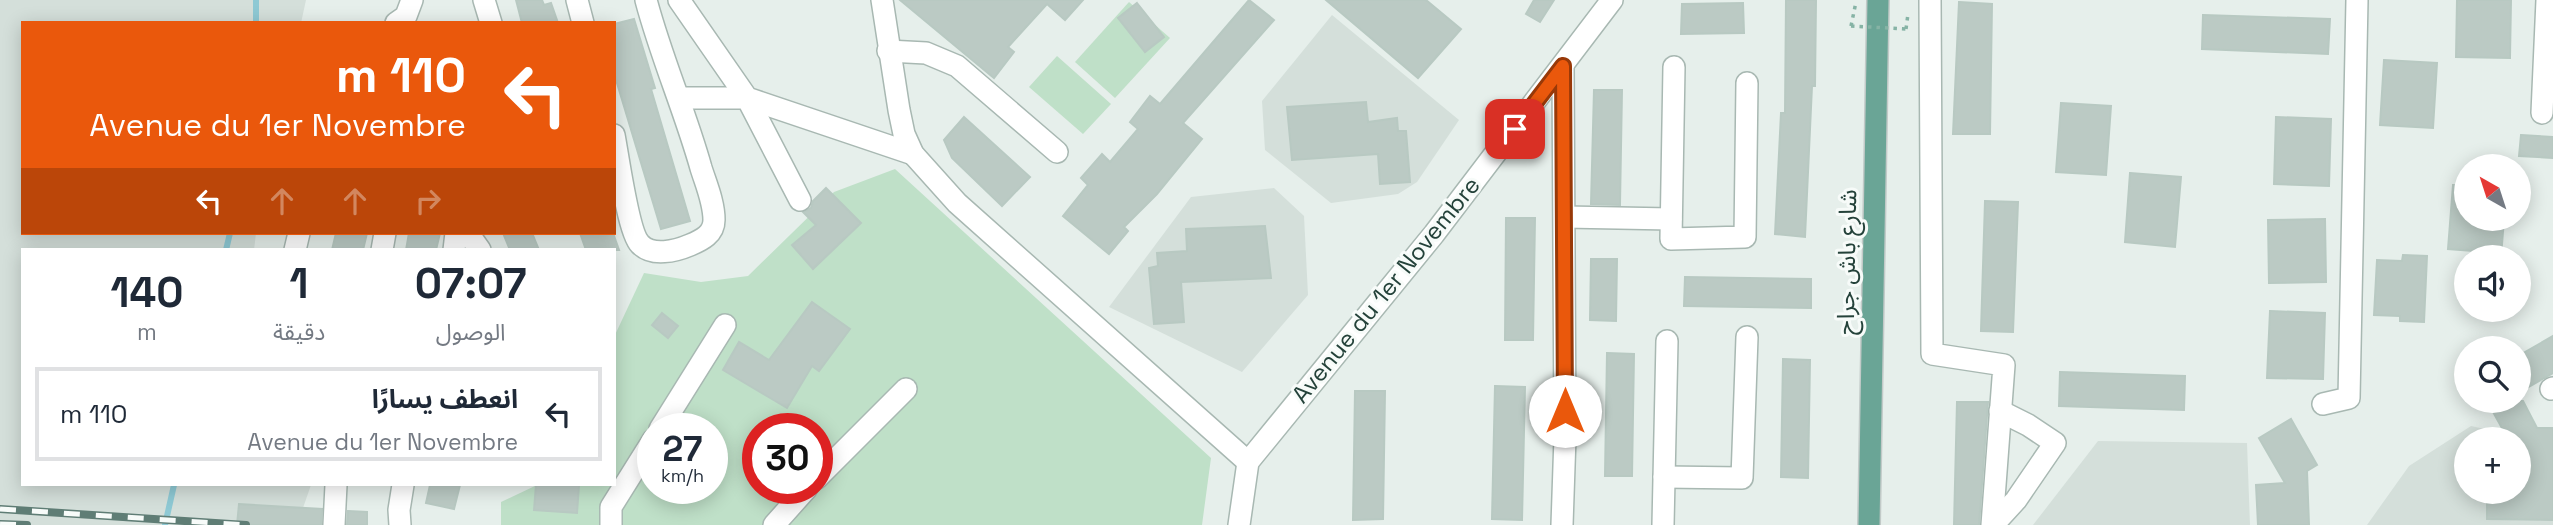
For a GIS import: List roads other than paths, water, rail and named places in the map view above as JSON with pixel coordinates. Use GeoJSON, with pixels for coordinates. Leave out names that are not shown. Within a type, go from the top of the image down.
{"type":"FeatureCollection","features":[{"type":"Feature","properties":{"kind":"main road","name":"شارع باش جراح"},"geometry":{"type":"LineString","coordinates":[[1869,525],[1878,0]]}},
{"type":"Feature","properties":{"kind":"street"},"geometry":{"type":"LineString","coordinates":[[399,21],[406,16],[412,0]]}},
{"type":"Feature","properties":{"kind":"street"},"geometry":{"type":"LineString","coordinates":[[484,0],[490,21]]}},
{"type":"Feature","properties":{"kind":"street"},"geometry":{"type":"LineString","coordinates":[[577,0],[582,21]]}},
{"type":"Feature","properties":{"kind":"street"},"geometry":{"type":"LineString","coordinates":[[616,145],[636,239],[640,245],[650,250],[670,251],[701,241],[711,231],[713,215],[679,98],[646,0]]}},
{"type":"Feature","properties":{"kind":"street"},"geometry":{"type":"LineString","coordinates":[[680,0],[747,97],[800,200]]}},
{"type":"Feature","properties":{"kind":"street"},"geometry":{"type":"LineString","coordinates":[[882,0],[888,51],[904,134],[913,155],[957,204],[1248,462],[1239,525]]}},
{"type":"Feature","properties":{"kind":"street","name":"Avenue du 1er Novembre"},"geometry":{"type":"LineString","coordinates":[[1248,462],[1434,234],[1612,0]]}},
{"type":"Feature","properties":{"kind":"street"},"geometry":{"type":"LineString","coordinates":[[1930,0],[1932,354],[2004,365],[1993,525]]}},
{"type":"Feature","properties":{"kind":"street"},"geometry":{"type":"LineString","coordinates":[[2323,404],[2349,398],[2357,0]]}},
{"type":"Feature","properties":{"kind":"street"},"geometry":{"type":"LineString","coordinates":[[2542,113],[2547,0]]}},
{"type":"Feature","properties":{"kind":"street"},"geometry":{"type":"LineString","coordinates":[[888,51],[926,53],[957,66],[1057,152]]}},
{"type":"Feature","properties":{"kind":"street"},"geometry":{"type":"LineString","coordinates":[[1562,525],[1565,217],[1563,66]]}},
{"type":"Feature","properties":{"kind":"street"},"geometry":{"type":"LineString","coordinates":[[1674,67],[1671,239],[1745,237],[1747,83]]}},
{"type":"Feature","properties":{"kind":"street"},"geometry":{"type":"LineString","coordinates":[[679,98],[747,97],[913,155]]}},
{"type":"Feature","properties":{"kind":"street"},"geometry":{"type":"LineString","coordinates":[[1565,217],[1671,219]]}},
{"type":"Feature","properties":{"kind":"street"},"geometry":{"type":"LineString","coordinates":[[670,413],[725,325]]}},
{"type":"Feature","properties":{"kind":"street"},"geometry":{"type":"LineString","coordinates":[[1664,477],[1742,478],[1747,337]]}},
{"type":"Feature","properties":{"kind":"street"},"geometry":{"type":"LineString","coordinates":[[1663,525],[1667,341]]}},
{"type":"Feature","properties":{"kind":"street"},"geometry":{"type":"LineString","coordinates":[[833,462],[906,389]]}},
{"type":"Feature","properties":{"kind":"street"},"geometry":{"type":"LineString","coordinates":[[1993,525],[2016,500],[2055,443],[2000,411]]}},
{"type":"Feature","properties":{"kind":"street"},"geometry":{"type":"LineString","coordinates":[[611,525],[611,507],[637,466]]}},
{"type":"Feature","properties":{"kind":"street"},"geometry":{"type":"LineString","coordinates":[[334,525],[336,486]]}},
{"type":"Feature","properties":{"kind":"street"},"geometry":{"type":"LineString","coordinates":[[400,525],[402,486]]}},
{"type":"Feature","properties":{"kind":"street"},"geometry":{"type":"LineString","coordinates":[[774,525],[793,504]]}},
{"type":"Feature","properties":{"kind":"waterway"},"geometry":{"type":"LineString","coordinates":[[256,0],[256,21]]}},
{"type":"Feature","properties":{"kind":"waterway"},"geometry":{"type":"LineString","coordinates":[[226,248],[230,235]]}},
{"type":"Feature","properties":{"kind":"waterway"},"geometry":{"type":"LineString","coordinates":[[165,525],[174,486]]}},
{"type":"Feature","properties":{"kind":"railway"},"geometry":{"type":"LineString","coordinates":[[0,509],[246,525]]}},
{"type":"Feature","properties":{"kind":"railway"},"geometry":{"type":"LineString","coordinates":[[0,524],[27,525]]}}]}
